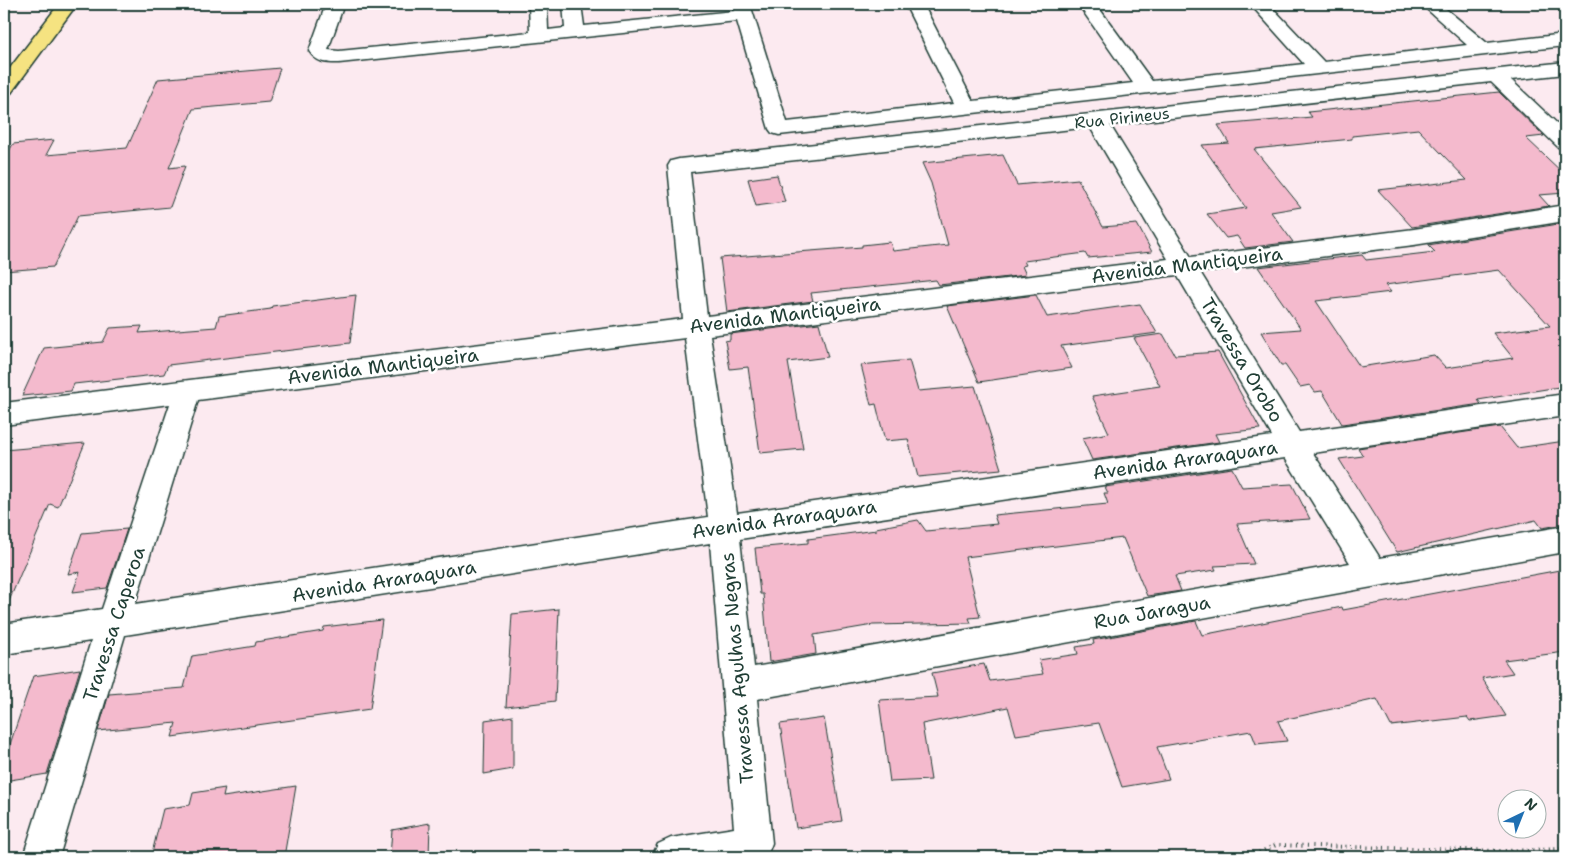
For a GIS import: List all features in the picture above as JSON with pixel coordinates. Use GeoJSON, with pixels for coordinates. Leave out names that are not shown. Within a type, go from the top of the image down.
{"type":"FeatureCollection","features":[{"type":"Feature","properties":{"kind":"main road"},"geometry":{"type":"LineString","coordinates":[[4,89],[68,4]]}},
{"type":"Feature","properties":{"kind":"street"},"geometry":{"type":"LineString","coordinates":[[334,4],[318,51],[324,56],[340,57],[575,32],[742,10],[779,129],[1565,40]]}},
{"type":"Feature","properties":{"kind":"street"},"geometry":{"type":"LineString","coordinates":[[538,4],[539,35]]}},
{"type":"Feature","properties":{"kind":"street"},"geometry":{"type":"LineString","coordinates":[[572,4],[575,32]]}},
{"type":"Feature","properties":{"kind":"street"},"geometry":{"type":"LineString","coordinates":[[914,4],[967,108]]}},
{"type":"Feature","properties":{"kind":"street"},"geometry":{"type":"LineString","coordinates":[[1087,4],[1146,88]]}},
{"type":"Feature","properties":{"kind":"street"},"geometry":{"type":"LineString","coordinates":[[1259,4],[1319,68]]}},
{"type":"Feature","properties":{"kind":"street"},"geometry":{"type":"LineString","coordinates":[[1430,4],[1482,49]]}},
{"type":"Feature","properties":{"kind":"street","name":"Rua Pirineus"},"geometry":{"type":"LineString","coordinates":[[679,166],[1565,68]]}},
{"type":"Feature","properties":{"kind":"street"},"geometry":{"type":"LineString","coordinates":[[1496,76],[1565,142]]}},
{"type":"Feature","properties":{"kind":"street","name":"Travessa Orobo"},"geometry":{"type":"LineString","coordinates":[[1097,121],[1292,444],[1374,573]]}},
{"type":"Feature","properties":{"kind":"street","name":"Travessa Agulhas Negras"},"geometry":{"type":"LineString","coordinates":[[671,857],[754,843],[724,528],[696,326],[679,166]]}},
{"type":"Feature","properties":{"kind":"street","name":"Avenida Mantiqueira"},"geometry":{"type":"LineString","coordinates":[[4,414],[1414,237],[1565,213]]}},
{"type":"Feature","properties":{"kind":"street","name":"Travessa Caperoa"},"geometry":{"type":"LineString","coordinates":[[41,857],[113,623],[188,391]]}},
{"type":"Feature","properties":{"kind":"street","name":"Avenida Araraquara"},"geometry":{"type":"LineString","coordinates":[[4,639],[724,528],[1565,405]]}},
{"type":"Feature","properties":{"kind":"street","name":"Rua Jaragua"},"geometry":{"type":"LineString","coordinates":[[738,686],[1565,539]]}},
{"type":"Feature","properties":{"kind":"path"},"geometry":{"type":"LineString","coordinates":[[1249,857],[1276,845],[1502,851],[1565,849]]}},
{"type":"Feature","properties":{"kind":"building"},"geometry":{"type":"Polygon","coordinates":[[[280,68],[269,102],[193,109],[169,168],[185,166],[170,207],[78,216],[53,267],[4,271],[4,160],[13,144],[54,140],[46,155],[127,148],[158,79],[280,68]]]}},
{"type":"Feature","properties":{"kind":"building"},"geometry":{"type":"Polygon","coordinates":[[[1499,92],[1544,136],[1526,138],[1565,175],[1565,193],[1539,195],[1549,206],[1412,227],[1378,190],[1467,180],[1418,129],[1352,136],[1352,139],[1254,149],[1301,207],[1271,212],[1293,242],[1245,248],[1237,236],[1226,238],[1207,214],[1246,208],[1202,145],[1229,143],[1218,125],[1312,117],[1308,112],[1499,92]]]}},
{"type":"Feature","properties":{"kind":"building"},"geometry":{"type":"Polygon","coordinates":[[[1003,155],[1017,185],[1078,179],[1103,227],[1137,224],[1152,252],[1088,258],[1085,253],[1024,261],[1026,265],[1022,266],[1026,275],[939,285],[936,280],[811,293],[813,301],[727,312],[720,258],[862,247],[862,245],[890,242],[893,251],[948,245],[931,183],[922,163],[1003,155]]]}},
{"type":"Feature","properties":{"kind":"building"},"geometry":{"type":"Polygon","coordinates":[[[777,175],[785,202],[756,206],[748,179],[777,175]]]}},
{"type":"Feature","properties":{"kind":"building"},"geometry":{"type":"Polygon","coordinates":[[[1565,223],[1565,386],[1478,400],[1481,404],[1342,424],[1322,391],[1315,392],[1310,385],[1300,387],[1285,365],[1281,365],[1261,332],[1301,329],[1258,267],[1362,255],[1366,260],[1435,252],[1428,245],[1565,223]],[[1499,270],[1385,285],[1391,292],[1316,301],[1360,367],[1434,355],[1446,368],[1513,358],[1493,333],[1550,326],[1499,270]]]}},
{"type":"Feature","properties":{"kind":"building"},"geometry":{"type":"Polygon","coordinates":[[[356,295],[350,343],[168,365],[164,374],[74,384],[71,391],[22,396],[44,348],[103,342],[110,328],[142,326],[139,333],[216,327],[219,316],[271,309],[272,306],[356,295]]]}},
{"type":"Feature","properties":{"kind":"building"},"geometry":{"type":"Polygon","coordinates":[[[1036,295],[1047,317],[1140,304],[1157,333],[1061,346],[1072,368],[979,382],[947,306],[1036,295]]]}},
{"type":"Feature","properties":{"kind":"building"},"geometry":{"type":"Polygon","coordinates":[[[819,323],[828,357],[788,362],[803,449],[760,453],[748,367],[730,369],[725,341],[730,340],[730,334],[819,323]]]}},
{"type":"Feature","properties":{"kind":"building"},"geometry":{"type":"Polygon","coordinates":[[[1163,334],[1175,355],[1218,352],[1260,429],[1215,434],[1219,442],[1092,460],[1082,438],[1109,433],[1092,396],[1160,386],[1134,338],[1163,334]]]}},
{"type":"Feature","properties":{"kind":"building"},"geometry":{"type":"Polygon","coordinates":[[[909,360],[918,391],[975,386],[1001,469],[918,477],[908,439],[885,441],[876,404],[871,405],[861,365],[909,360]]]}},
{"type":"Feature","properties":{"kind":"building"},"geometry":{"type":"Polygon","coordinates":[[[1500,427],[1517,448],[1565,441],[1565,524],[1542,528],[1536,520],[1397,552],[1339,459],[1363,456],[1358,448],[1500,427]]]}},
{"type":"Feature","properties":{"kind":"building"},"geometry":{"type":"Polygon","coordinates":[[[85,443],[58,507],[50,504],[4,613],[4,450],[85,443]]]}},
{"type":"Feature","properties":{"kind":"building"},"geometry":{"type":"Polygon","coordinates":[[[1232,468],[1242,487],[1292,484],[1310,519],[1237,524],[1254,564],[1214,566],[1216,570],[1175,576],[1181,591],[1147,596],[1123,538],[965,557],[980,617],[969,618],[971,623],[873,625],[814,635],[816,654],[769,662],[763,594],[760,594],[755,548],[808,543],[808,539],[876,530],[876,528],[918,520],[926,531],[997,524],[994,515],[1108,504],[1104,493],[1108,493],[1105,487],[1232,468]]]}},
{"type":"Feature","properties":{"kind":"building"},"geometry":{"type":"Polygon","coordinates":[[[127,529],[107,588],[73,592],[80,572],[68,574],[82,533],[127,529]]]}},
{"type":"Feature","properties":{"kind":"building"},"geometry":{"type":"Polygon","coordinates":[[[1565,569],[1565,652],[1504,660],[1513,673],[1482,678],[1506,716],[1470,721],[1467,717],[1391,726],[1377,699],[1278,721],[1287,741],[1256,744],[1251,731],[1157,747],[1169,779],[1122,787],[1099,723],[1016,735],[1008,707],[922,724],[931,780],[890,782],[879,700],[938,697],[932,673],[984,664],[990,681],[1043,674],[1039,660],[1078,654],[1076,647],[1094,644],[1093,640],[1196,621],[1202,635],[1342,607],[1343,610],[1565,569]]]}},
{"type":"Feature","properties":{"kind":"building"},"geometry":{"type":"Polygon","coordinates":[[[559,609],[555,701],[506,707],[512,614],[559,609]]]}},
{"type":"Feature","properties":{"kind":"building"},"geometry":{"type":"Polygon","coordinates":[[[382,620],[370,709],[172,737],[176,723],[98,731],[109,694],[184,688],[192,656],[255,646],[256,642],[323,631],[324,627],[382,620]]]}},
{"type":"Feature","properties":{"kind":"building"},"geometry":{"type":"Polygon","coordinates":[[[80,669],[47,774],[4,781],[4,762],[33,676],[80,669]]]}},
{"type":"Feature","properties":{"kind":"building"},"geometry":{"type":"Polygon","coordinates":[[[513,716],[513,769],[484,774],[485,720],[513,716]]]}},
{"type":"Feature","properties":{"kind":"building"},"geometry":{"type":"Polygon","coordinates":[[[824,718],[842,821],[796,828],[780,724],[824,718]]]}},
{"type":"Feature","properties":{"kind":"building"},"geometry":{"type":"Polygon","coordinates":[[[296,786],[284,857],[151,857],[163,809],[190,805],[193,793],[225,788],[223,797],[296,786]]]}},
{"type":"Feature","properties":{"kind":"building"},"geometry":{"type":"Polygon","coordinates":[[[430,823],[429,857],[390,857],[392,830],[430,823]]]}}]}
